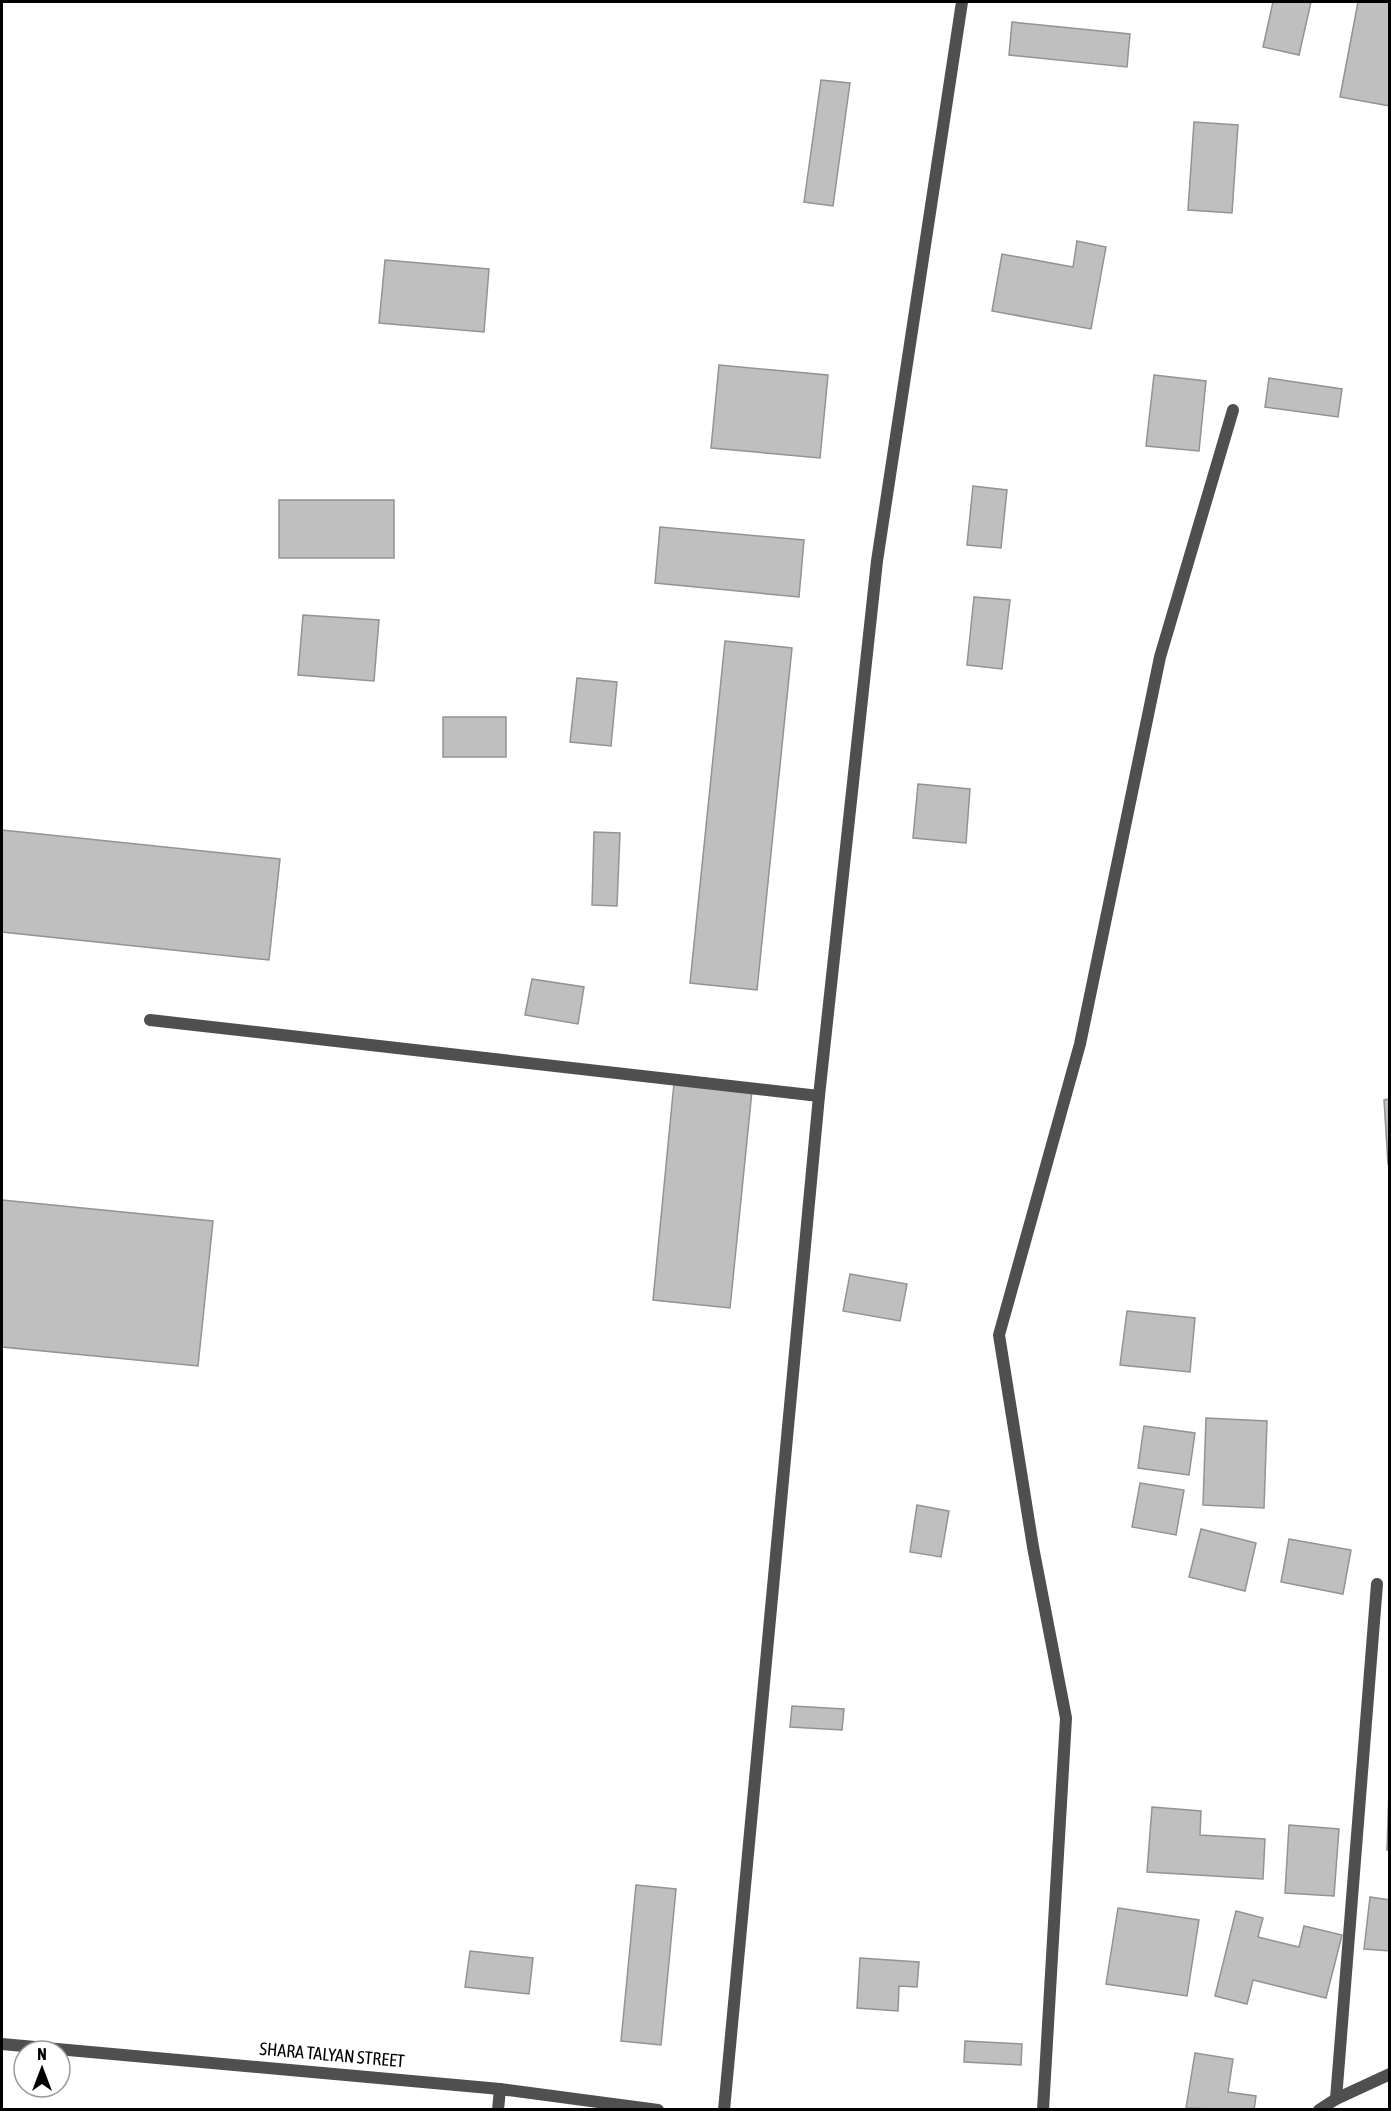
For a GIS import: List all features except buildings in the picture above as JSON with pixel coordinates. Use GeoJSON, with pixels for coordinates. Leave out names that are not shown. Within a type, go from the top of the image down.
{"type":"FeatureCollection","features":[{"type":"Feature","properties":{"kind":"street"},"geometry":{"type":"LineString","coordinates":[[724,2109],[819,1096],[877,561],[962,2]]}},
{"type":"Feature","properties":{"kind":"street"},"geometry":{"type":"LineString","coordinates":[[1043,2109],[1066,1718],[1032,1547],[999,1335],[1080,1044],[1160,657],[1233,410]]}},
{"type":"Feature","properties":{"kind":"street"},"geometry":{"type":"LineString","coordinates":[[150,1020],[819,1096]]}},
{"type":"Feature","properties":{"kind":"street"},"geometry":{"type":"LineString","coordinates":[[1336,2099],[1377,1584]]}},
{"type":"Feature","properties":{"kind":"street","name":"SHARA TALYAN STREET"},"geometry":{"type":"LineString","coordinates":[[2,2043],[500,2089],[658,2109]]}},
{"type":"Feature","properties":{"kind":"street"},"geometry":{"type":"LineString","coordinates":[[1319,2109],[1389,2074]]}},
{"type":"Feature","properties":{"kind":"street"},"geometry":{"type":"LineString","coordinates":[[498,2109],[500,2089]]}}]}
